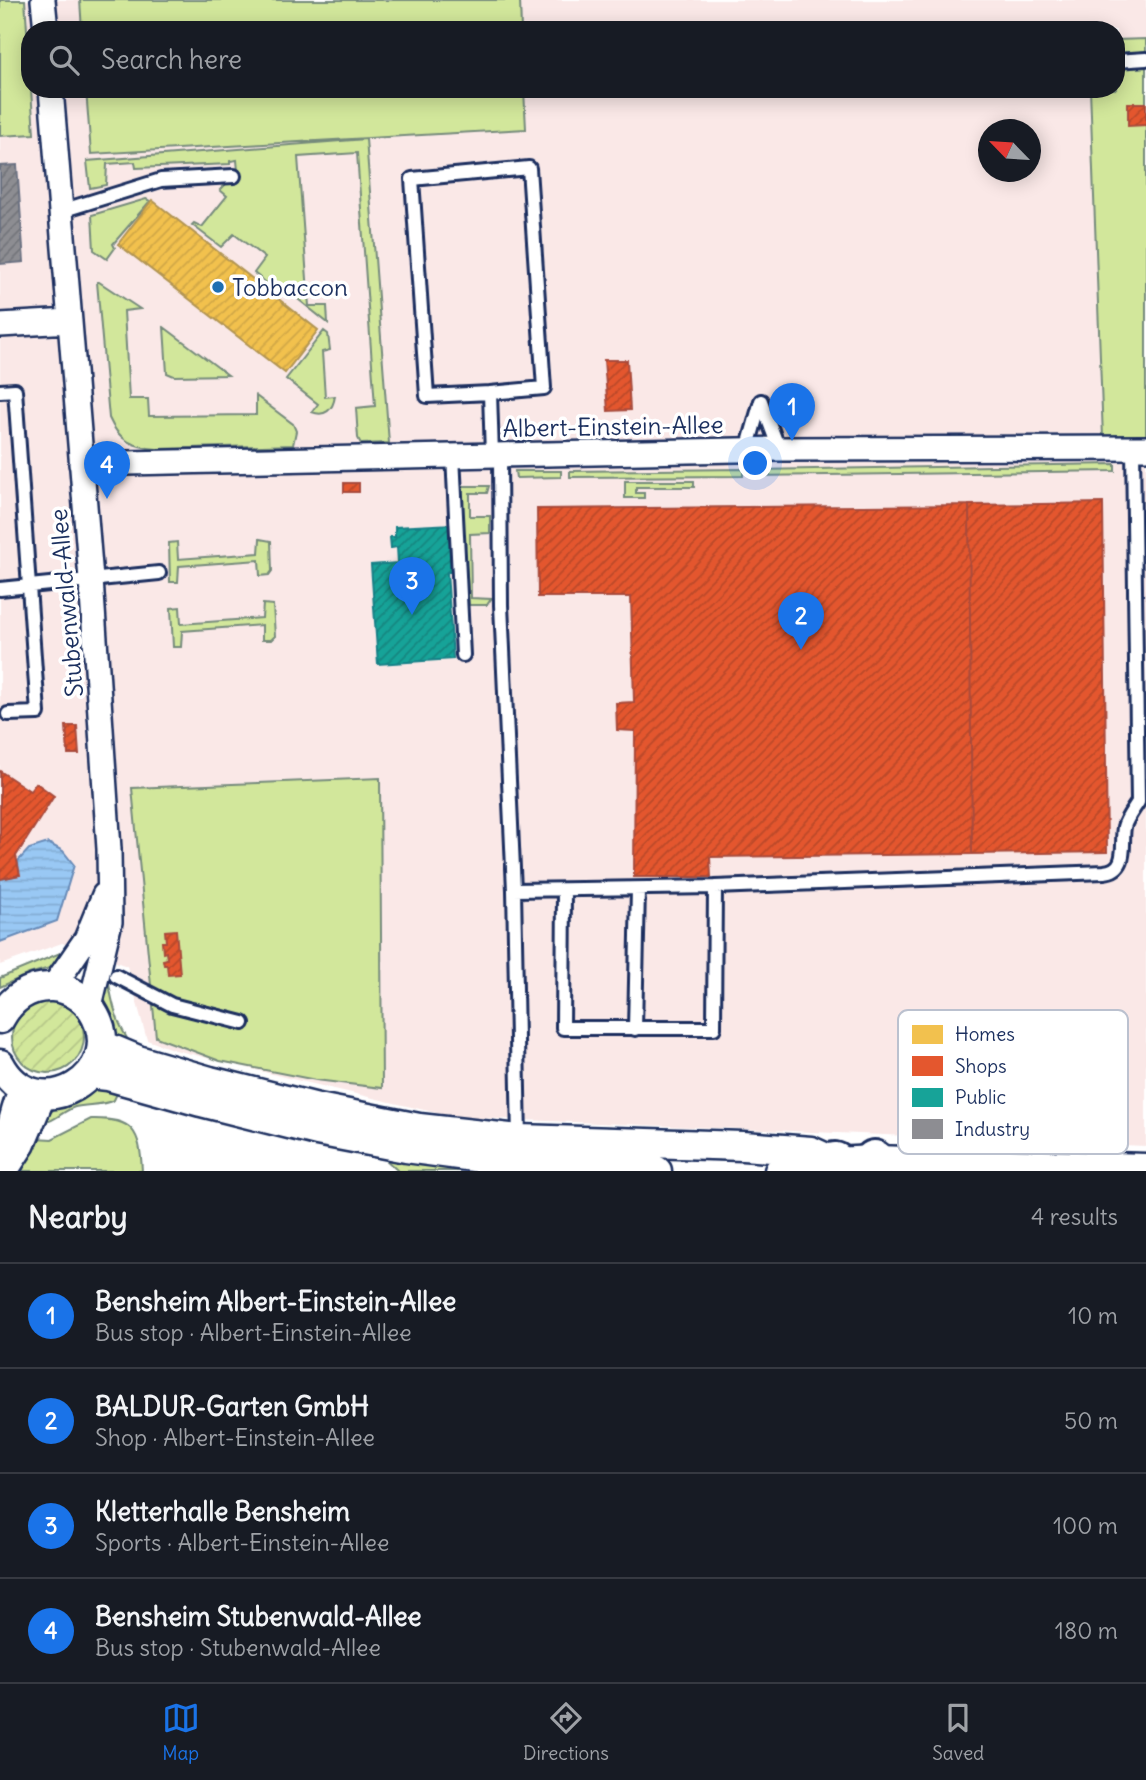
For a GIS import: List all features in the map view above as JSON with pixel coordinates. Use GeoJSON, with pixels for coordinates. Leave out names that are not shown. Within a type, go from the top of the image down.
{"type":"FeatureCollection","features":[{"type":"Feature","properties":{"kind":"street"},"geometry":{"type":"LineString","coordinates":[[43,0],[45,21]]}},
{"type":"Feature","properties":{"kind":"street","name":"Stubenwald-Allee"},"geometry":{"type":"LineString","coordinates":[[52,98],[102,717],[110,882],[110,922],[90,1006]]}},
{"type":"Feature","properties":{"kind":"street"},"geometry":{"type":"LineString","coordinates":[[0,326],[70,321]]}},
{"type":"Feature","properties":{"kind":"street","name":"Albert-Einstein-Allee"},"geometry":{"type":"LineString","coordinates":[[80,464],[779,449],[1140,449]]}},
{"type":"Feature","properties":{"kind":"street","name":"Stubenwald-Allee"},"geometry":{"type":"LineString","coordinates":[[53,987],[86,939],[110,882]]}},
{"type":"Feature","properties":{"kind":"street"},"geometry":{"type":"LineString","coordinates":[[0,1063],[10,1079],[33,1091],[58,1094],[72,1090],[90,1074],[99,1059],[102,1045],[102,1031],[90,1006],[73,993],[53,987],[26,992],[3,1009]]}},
{"type":"Feature","properties":{"kind":"street"},"geometry":{"type":"LineString","coordinates":[[102,1045],[138,1060],[209,1081],[318,1108],[419,1128],[519,1139],[743,1146],[811,1151],[835,1167]]}},
{"type":"Feature","properties":{"kind":"street"},"geometry":{"type":"LineString","coordinates":[[90,1074],[108,1076],[317,1131],[406,1148],[519,1163],[657,1171]]}},
{"type":"Feature","properties":{"kind":"street"},"geometry":{"type":"LineString","coordinates":[[6,1171],[5,1148],[9,1123],[33,1091]]}},
{"type":"Feature","properties":{"kind":"street"},"geometry":{"type":"LineString","coordinates":[[779,1171],[873,1166],[1146,1168]]}},
{"type":"Feature","properties":{"kind":"lane"},"geometry":{"type":"LineString","coordinates":[[1125,60],[1146,59]]}},
{"type":"Feature","properties":{"kind":"lane"},"geometry":{"type":"LineString","coordinates":[[529,168],[544,388],[491,393],[427,396],[412,179],[529,168]]}},
{"type":"Feature","properties":{"kind":"lane"},"geometry":{"type":"LineString","coordinates":[[61,211],[161,180],[234,176]]}},
{"type":"Feature","properties":{"kind":"lane"},"geometry":{"type":"LineString","coordinates":[[0,391],[15,390],[38,713],[8,714]]}},
{"type":"Feature","properties":{"kind":"lane"},"geometry":{"type":"LineString","coordinates":[[491,393],[496,455],[514,890],[519,1139]]}},
{"type":"Feature","properties":{"kind":"lane"},"geometry":{"type":"LineString","coordinates":[[747,450],[761,401],[779,449]]}},
{"type":"Feature","properties":{"kind":"lane"},"geometry":{"type":"LineString","coordinates":[[514,890],[638,890],[1111,872],[1123,855],[1124,825],[1138,803],[1140,449]]}},
{"type":"Feature","properties":{"kind":"lane"},"geometry":{"type":"LineString","coordinates":[[453,456],[463,655]]}},
{"type":"Feature","properties":{"kind":"lane"},"geometry":{"type":"LineString","coordinates":[[0,589],[159,573]]}},
{"type":"Feature","properties":{"kind":"lane"},"geometry":{"type":"LineString","coordinates":[[564,890],[563,1028],[714,1028],[715,887]]}},
{"type":"Feature","properties":{"kind":"lane"},"geometry":{"type":"LineString","coordinates":[[635,1029],[638,890]]}},
{"type":"Feature","properties":{"kind":"lane"},"geometry":{"type":"LineString","coordinates":[[116,976],[172,1005],[243,1023]]}},
{"type":"Feature","properties":{"kind":"shaded area"},"geometry":{"type":"Polygon","coordinates":[[[0,0],[1146,0],[1146,1146],[1128,1145],[1128,1010],[898,1010],[898,1136],[454,1117],[175,1050],[147,1040],[127,966],[62,943],[0,965],[0,0]]]}},
{"type":"Feature","properties":{"kind":"green space"},"geometry":{"type":"Polygon","coordinates":[[[0,0],[25,0],[26,21],[21,21],[21,98],[32,98],[34,134],[0,136],[0,0]]]}},
{"type":"Feature","properties":{"kind":"green space"},"geometry":{"type":"Polygon","coordinates":[[[80,0],[520,0],[521,21],[81,21],[80,0]]]}},
{"type":"Feature","properties":{"kind":"green space"},"geometry":{"type":"Polygon","coordinates":[[[1146,39],[1146,437],[1103,438],[1090,98],[1125,98],[1125,40],[1146,39]]]}},
{"type":"Feature","properties":{"kind":"green space"},"geometry":{"type":"Polygon","coordinates":[[[87,98],[524,98],[526,129],[91,154],[87,98]]]}},
{"type":"Feature","properties":{"kind":"green space"},"geometry":{"type":"Polygon","coordinates":[[[366,139],[389,443],[361,444],[358,438],[356,408],[375,406],[357,153],[298,157],[309,306],[327,306],[328,323],[284,288],[278,292],[254,273],[265,258],[234,234],[221,247],[192,225],[194,223],[202,227],[227,196],[220,190],[226,184],[239,182],[237,160],[230,161],[230,164],[136,168],[135,162],[107,164],[106,185],[90,188],[87,161],[366,139]]]}},
{"type":"Feature","properties":{"kind":"green space"},"geometry":{"type":"Polygon","coordinates":[[[146,199],[150,201],[113,244],[115,248],[107,259],[94,250],[92,215],[146,199]]]}},
{"type":"Feature","properties":{"kind":"green space"},"geometry":{"type":"Polygon","coordinates":[[[97,282],[140,309],[124,311],[129,399],[148,399],[149,416],[256,415],[256,396],[293,424],[296,431],[293,445],[157,449],[141,447],[122,437],[109,418],[97,282]]]}},
{"type":"Feature","properties":{"kind":"green space"},"geometry":{"type":"Polygon","coordinates":[[[164,327],[228,375],[174,376],[167,373],[164,327]]]}},
{"type":"Feature","properties":{"kind":"green space"},"geometry":{"type":"Polygon","coordinates":[[[324,331],[328,334],[330,350],[322,352],[325,397],[335,396],[328,411],[321,414],[312,412],[318,404],[286,379],[324,331]]]}},
{"type":"Feature","properties":{"kind":"green space"},"geometry":{"type":"Polygon","coordinates":[[[1115,464],[1115,471],[754,476],[754,470],[1115,464]]]}},
{"type":"Feature","properties":{"kind":"green space"},"geometry":{"type":"Polygon","coordinates":[[[743,469],[743,476],[570,477],[570,471],[743,469]]]}},
{"type":"Feature","properties":{"kind":"green space"},"geometry":{"type":"Polygon","coordinates":[[[515,471],[561,471],[561,477],[516,478],[515,471]]]}},
{"type":"Feature","properties":{"kind":"green space"},"geometry":{"type":"Polygon","coordinates":[[[625,481],[694,481],[694,487],[636,487],[636,493],[644,493],[644,498],[625,498],[625,481]]]}},
{"type":"Feature","properties":{"kind":"green space"},"geometry":{"type":"Polygon","coordinates":[[[460,486],[489,486],[487,493],[470,493],[470,516],[490,516],[490,533],[470,534],[471,598],[491,599],[487,605],[469,605],[460,486]]]}},
{"type":"Feature","properties":{"kind":"green space"},"geometry":{"type":"Polygon","coordinates":[[[260,539],[271,541],[272,571],[269,575],[260,576],[259,560],[179,566],[178,582],[170,582],[169,543],[177,542],[178,559],[259,553],[260,539]]]}},
{"type":"Feature","properties":{"kind":"green space"},"geometry":{"type":"Polygon","coordinates":[[[263,604],[273,605],[275,636],[271,640],[262,640],[262,625],[182,631],[181,647],[173,647],[171,608],[180,607],[181,624],[262,618],[263,604]]]}},
{"type":"Feature","properties":{"kind":"green space"},"geometry":{"type":"Polygon","coordinates":[[[380,778],[382,1088],[316,1080],[220,1061],[156,1037],[132,788],[380,778]]]}},
{"type":"Feature","properties":{"kind":"green space"},"geometry":{"type":"Polygon","coordinates":[[[60,953],[65,955],[53,967],[0,987],[0,978],[60,953]]]}},
{"type":"Feature","properties":{"kind":"green space"},"geometry":{"type":"Polygon","coordinates":[[[108,978],[116,1014],[132,1046],[116,1033],[106,1017],[104,998],[108,978]]]}},
{"type":"Feature","properties":{"kind":"green space"},"geometry":{"type":"Polygon","coordinates":[[[55,1001],[74,1011],[82,1023],[82,1051],[74,1063],[62,1071],[41,1073],[22,1063],[14,1051],[12,1030],[22,1011],[34,1003],[55,1001]]]}},
{"type":"Feature","properties":{"kind":"green space"},"geometry":{"type":"Polygon","coordinates":[[[120,1087],[114,1100],[75,1107],[50,1121],[40,1123],[61,1102],[91,1089],[120,1087]]]}},
{"type":"Feature","properties":{"kind":"green space"},"geometry":{"type":"Polygon","coordinates":[[[91,1119],[117,1121],[132,1130],[139,1146],[142,1171],[22,1171],[35,1138],[52,1139],[91,1119]]]}},
{"type":"Feature","properties":{"kind":"green space"},"geometry":{"type":"Polygon","coordinates":[[[383,1157],[531,1171],[398,1171],[383,1157]]]}},
{"type":"Feature","properties":{"kind":"water"},"geometry":{"type":"Polygon","coordinates":[[[48,843],[63,851],[74,865],[57,921],[0,942],[0,879],[19,875],[18,861],[29,849],[48,843]]]}},
{"type":"Feature","properties":{"kind":"building: Homes","name":"Tobbaccon"},"geometry":{"type":"Polygon","coordinates":[[[152,200],[318,330],[285,373],[118,244],[152,200]]]}},
{"type":"Feature","properties":{"kind":"building: Shops"},"geometry":{"type":"Polygon","coordinates":[[[1128,103],[1146,103],[1146,125],[1128,126],[1128,103]]]}},
{"type":"Feature","properties":{"kind":"building: Shops"},"geometry":{"type":"Polygon","coordinates":[[[604,360],[627,360],[630,410],[608,411],[604,360]]]}},
{"type":"Feature","properties":{"kind":"building: Shops"},"geometry":{"type":"Polygon","coordinates":[[[344,483],[359,483],[359,492],[344,492],[344,483]]]}},
{"type":"Feature","properties":{"kind":"building: Shops"},"geometry":{"type":"Polygon","coordinates":[[[1103,503],[1107,852],[972,854],[969,505],[1103,503]]]}},
{"type":"Feature","properties":{"kind":"building: Shops"},"geometry":{"type":"Polygon","coordinates":[[[969,505],[972,854],[710,857],[711,877],[634,877],[635,731],[617,730],[616,703],[634,702],[631,597],[538,597],[537,509],[969,505]]]}},
{"type":"Feature","properties":{"kind":"building: Shops"},"geometry":{"type":"Polygon","coordinates":[[[66,726],[77,726],[79,754],[68,754],[66,726]]]}},
{"type":"Feature","properties":{"kind":"building: Shops"},"geometry":{"type":"Polygon","coordinates":[[[0,771],[30,791],[36,783],[54,796],[16,856],[20,875],[0,879],[0,771]]]}},
{"type":"Feature","properties":{"kind":"building: Shops"},"geometry":{"type":"Polygon","coordinates":[[[176,930],[180,974],[168,975],[167,965],[164,965],[163,960],[167,959],[166,952],[163,953],[162,942],[166,942],[165,931],[176,930]]]}},
{"type":"Feature","properties":{"kind":"building: Public"},"geometry":{"type":"Polygon","coordinates":[[[453,524],[456,572],[447,572],[453,659],[378,664],[371,565],[398,563],[397,547],[391,548],[390,537],[395,537],[395,527],[453,524]]]}},
{"type":"Feature","properties":{"kind":"building: Industry"},"geometry":{"type":"Polygon","coordinates":[[[17,165],[24,262],[0,264],[0,166],[17,165]]]}},
{"type":"Feature","properties":{"kind":"place","name":"Tobbaccon"},"geometry":{"type":"Point","coordinates":[218,287]}},
{"type":"Feature","properties":{"kind":"place","name":"Bensheim Albert-Einstein-Allee"},"geometry":{"type":"Point","coordinates":[792,441]}},
{"type":"Feature","properties":{"kind":"place","name":"Bensheim Stubenwald-Allee"},"geometry":{"type":"Point","coordinates":[107,499]}},
{"type":"Feature","properties":{"kind":"place","name":"Kletterhalle Bensheim"},"geometry":{"type":"Point","coordinates":[412,615]}},
{"type":"Feature","properties":{"kind":"place","name":"BALDUR-Garten GmbH"},"geometry":{"type":"Point","coordinates":[801,650]}}]}
